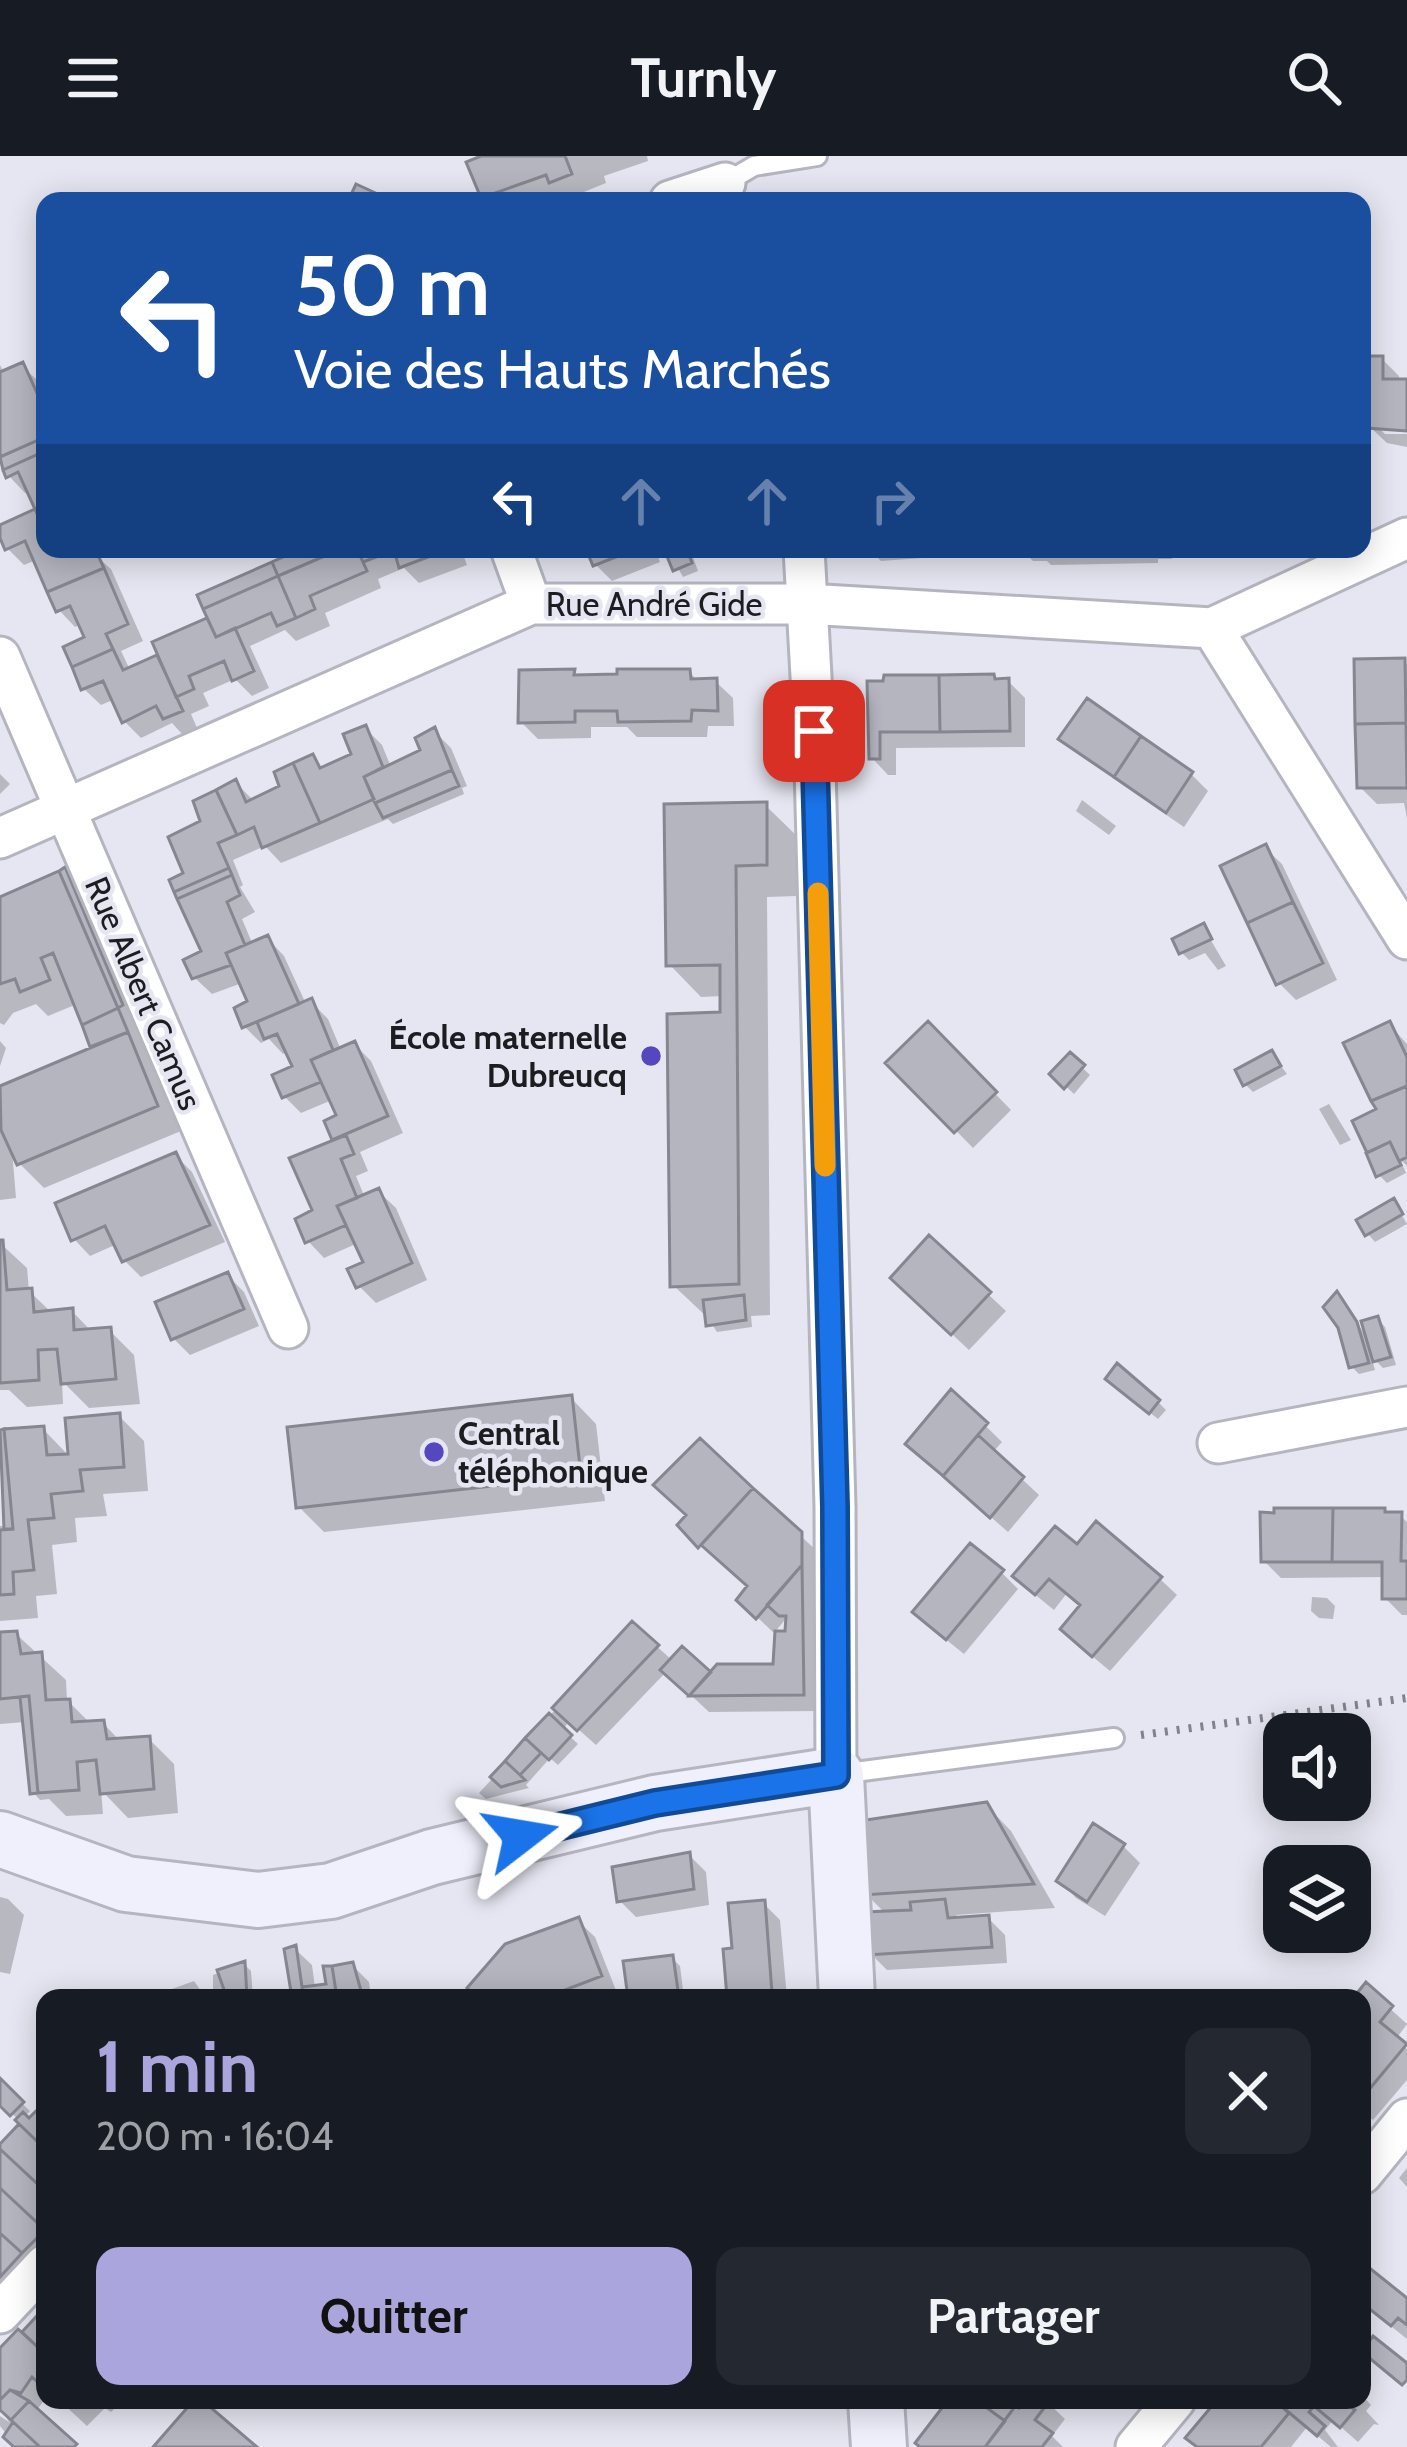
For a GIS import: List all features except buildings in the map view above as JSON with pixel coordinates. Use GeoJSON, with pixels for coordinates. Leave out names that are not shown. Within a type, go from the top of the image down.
{"type":"FeatureCollection","features":[{"type":"Feature","properties":{"kind":"street"},"geometry":{"type":"LineString","coordinates":[[693,192],[724,180]]}},
{"type":"Feature","properties":{"kind":"street"},"geometry":{"type":"LineString","coordinates":[[1371,555],[1407,538]]}},
{"type":"Feature","properties":{"kind":"street"},"geometry":{"type":"LineString","coordinates":[[514,558],[531,604]]}},
{"type":"Feature","properties":{"kind":"street"},"geometry":{"type":"LineString","coordinates":[[804,558],[814,731],[835,1507],[836,1775],[848,1989]]}},
{"type":"Feature","properties":{"kind":"street"},"geometry":{"type":"LineString","coordinates":[[1364,558],[1212,628],[1407,939]]}},
{"type":"Feature","properties":{"kind":"street","name":"Rue André Gide"},"geometry":{"type":"LineString","coordinates":[[0,838],[531,604],[807,604],[1212,628]]}},
{"type":"Feature","properties":{"kind":"street","name":"Rue Albert Camus"},"geometry":{"type":"LineString","coordinates":[[0,657],[288,1328]]}},
{"type":"Feature","properties":{"kind":"street"},"geometry":{"type":"LineString","coordinates":[[1218,1443],[1407,1407]]}},
{"type":"Feature","properties":{"kind":"street"},"geometry":{"type":"LineString","coordinates":[[0,1839],[126,1884],[258,1900],[331,1891],[432,1857],[655,1803],[836,1775]]}},
{"type":"Feature","properties":{"kind":"street"},"geometry":{"type":"LineString","coordinates":[[1371,2163],[1407,2119]]}},
{"type":"Feature","properties":{"kind":"street"},"geometry":{"type":"LineString","coordinates":[[0,2312],[36,2274]]}},
{"type":"Feature","properties":{"kind":"street"},"geometry":{"type":"LineString","coordinates":[[877,2409],[879,2447]]}},
{"type":"Feature","properties":{"kind":"street"},"geometry":{"type":"LineString","coordinates":[[1136,2447],[1168,2409]]}},
{"type":"Feature","properties":{"kind":"lane"},"geometry":{"type":"LineString","coordinates":[[724,180],[754,166],[817,156]]}},
{"type":"Feature","properties":{"kind":"lane"},"geometry":{"type":"LineString","coordinates":[[836,1775],[1114,1738]]}},
{"type":"Feature","properties":{"kind":"path"},"geometry":{"type":"LineString","coordinates":[[1114,1738],[1407,1699]]}},
{"type":"Feature","properties":{"kind":"slow traffic"},"geometry":{"type":"LineString","coordinates":[[818,893],[825,1166]]}},
{"type":"Feature","properties":{"kind":"place","name":"École maternelle Dubreucq"},"geometry":{"type":"Point","coordinates":[651,1056]}},
{"type":"Feature","properties":{"kind":"place","name":"Central téléphonique"},"geometry":{"type":"Point","coordinates":[434,1452]}},
{"type":"Feature","properties":{"kind":"route"},"geometry":{"type":"LineString","coordinates":[[521,1836],[655,1803],[836,1775],[835,1507],[814,731]]}}]}
